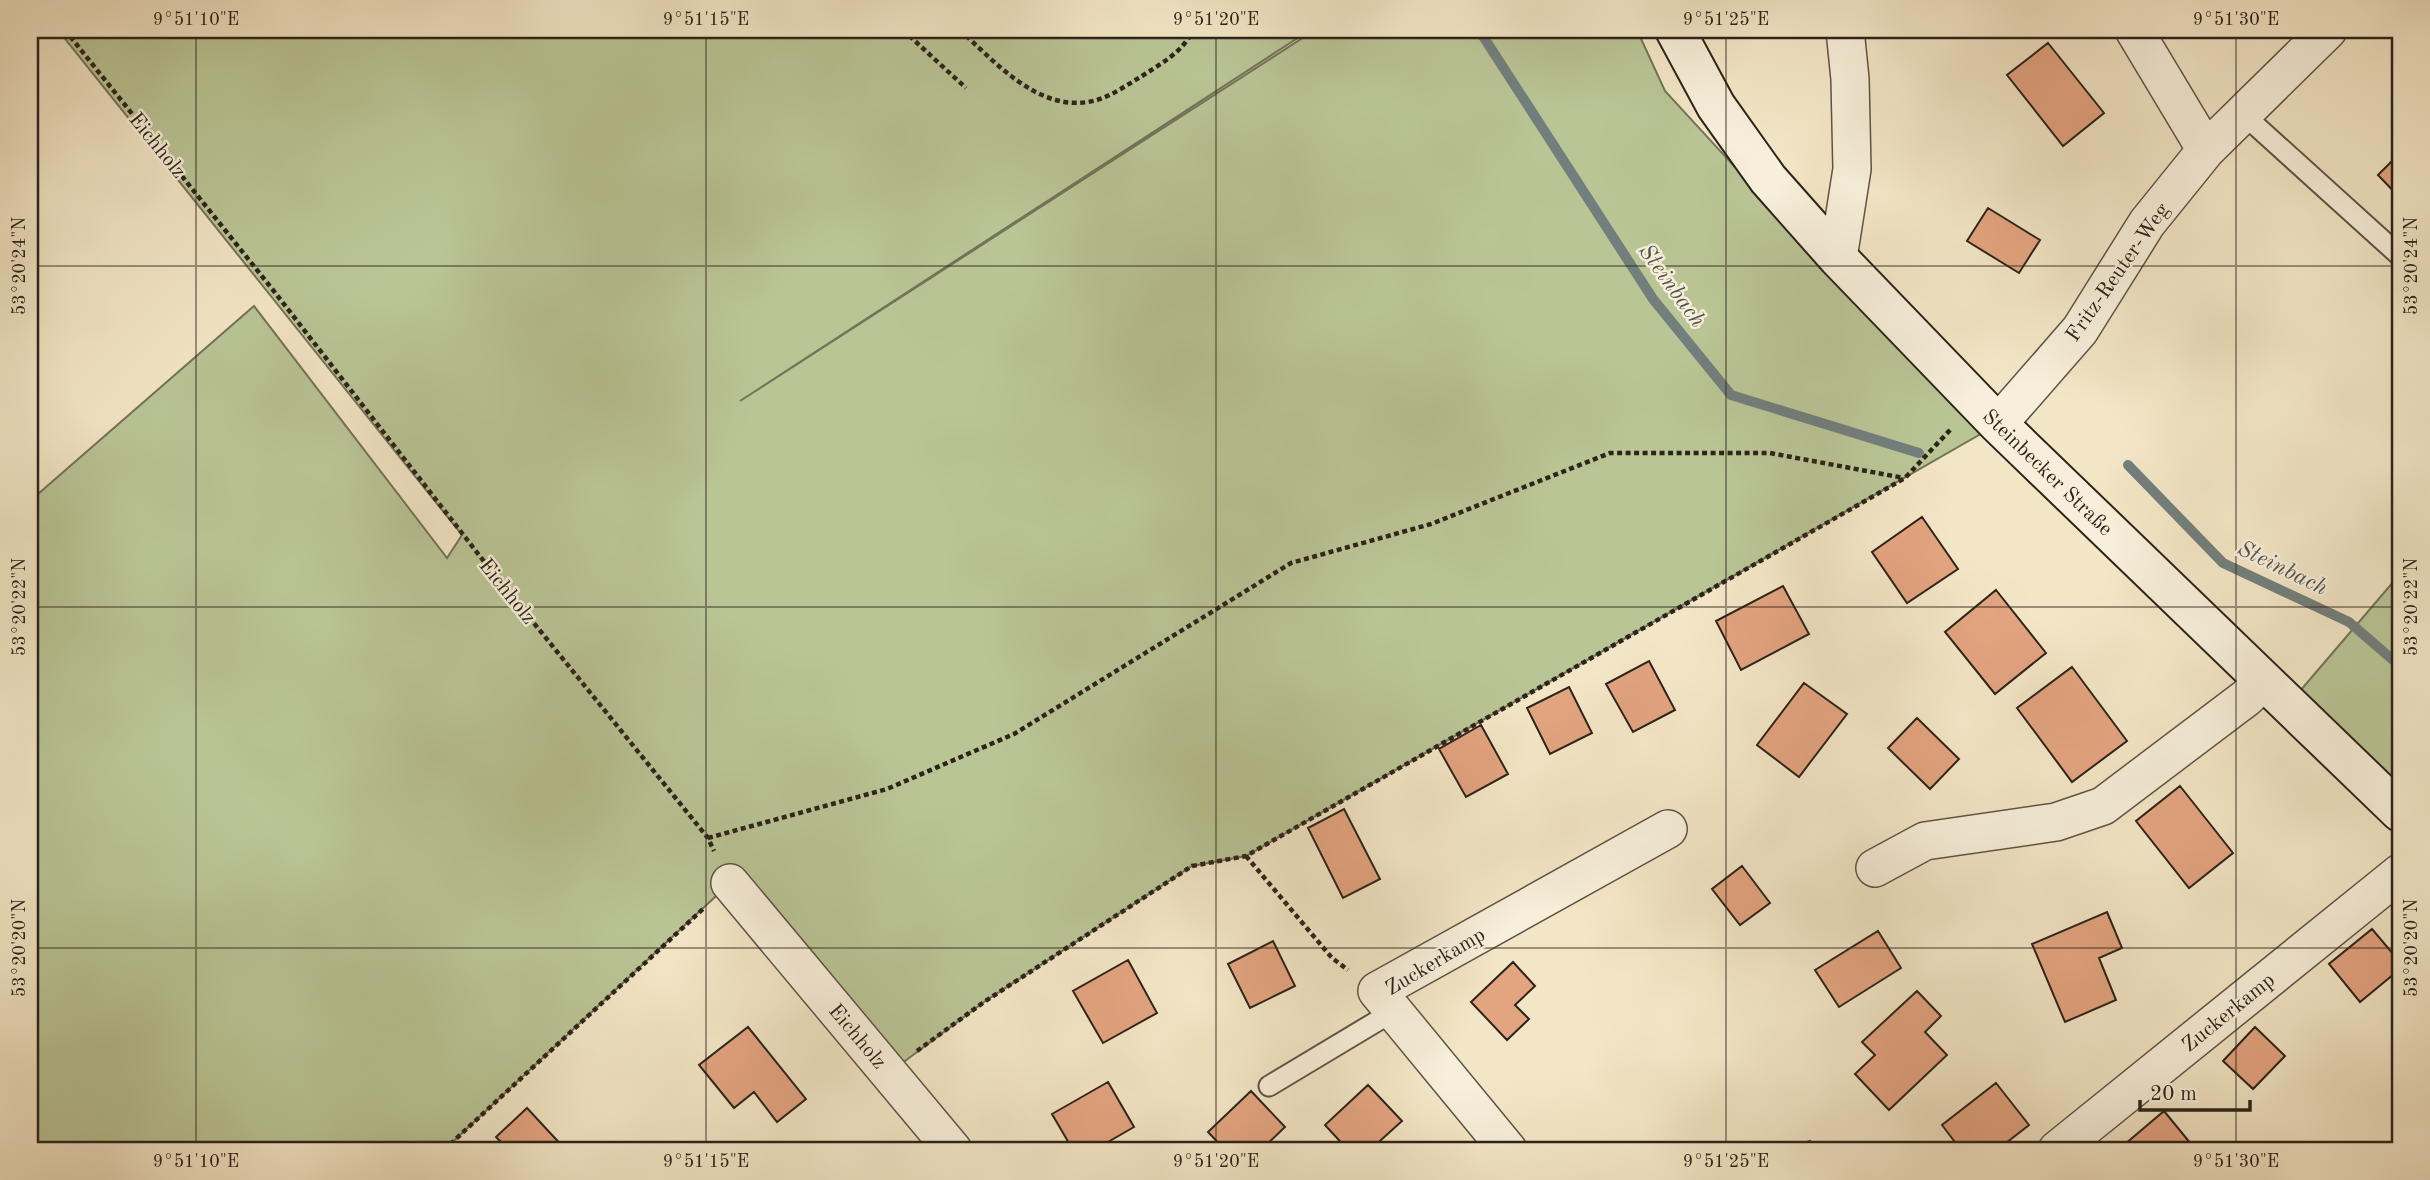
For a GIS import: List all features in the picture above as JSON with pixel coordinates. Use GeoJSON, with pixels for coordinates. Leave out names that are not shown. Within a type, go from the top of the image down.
{"type":"FeatureCollection","features":[{"type":"Feature","properties":{"kind":"street","name":"Steinbecker Straße"},"geometry":{"type":"LineString","coordinates":[[1675,30],[1716,106],[1768,179],[1838,258],[1998,424],[2400,812]]}},
{"type":"Feature","properties":{"kind":"street"},"geometry":{"type":"LineString","coordinates":[[1838,258],[1852,169],[1846,30]]}},
{"type":"Feature","properties":{"kind":"street"},"geometry":{"type":"LineString","coordinates":[[2134,30],[2206,150]]}},
{"type":"Feature","properties":{"kind":"street","name":"Fritz-Reuter-Weg"},"geometry":{"type":"LineString","coordinates":[[1998,424],[2080,330],[2147,223],[2206,150],[2328,30]]}},
{"type":"Feature","properties":{"kind":"street"},"geometry":{"type":"LineString","coordinates":[[1875,868],[1925,841],[2056,822],[2103,806],[2246,698],[2264,681]]}},
{"type":"Feature","properties":{"kind":"street","name":"Zuckerkamp"},"geometry":{"type":"LineString","coordinates":[[1508,1150],[1386,1001],[1668,829]]}},
{"type":"Feature","properties":{"kind":"street","name":"Zuckerkamp"},"geometry":{"type":"LineString","coordinates":[[2057,1150],[2400,873]]}},
{"type":"Feature","properties":{"kind":"street","name":"Eichholz"},"geometry":{"type":"LineString","coordinates":[[730,883],[953,1150]]}},
{"type":"Feature","properties":{"kind":"lane"},"geometry":{"type":"LineString","coordinates":[[2243,114],[2400,256]]}},
{"type":"Feature","properties":{"kind":"lane"},"geometry":{"type":"LineString","coordinates":[[1269,1086],[1386,1001]]}},
{"type":"Feature","properties":{"kind":"path","name":"Eichholz"},"geometry":{"type":"LineString","coordinates":[[65,30],[273,290],[495,575],[708,838],[730,883]]}},
{"type":"Feature","properties":{"kind":"path"},"geometry":{"type":"LineString","coordinates":[[903,30],[966,88]]}},
{"type":"Feature","properties":{"kind":"path"},"geometry":{"type":"LineString","coordinates":[[960,30],[1015,80],[1046,97],[1068,102],[1088,102],[1113,93],[1175,55],[1193,30]]}},
{"type":"Feature","properties":{"kind":"path"},"geometry":{"type":"LineString","coordinates":[[888,1073],[984,1002],[1192,866],[1246,856],[1905,478],[1958,421],[1998,424]]}},
{"type":"Feature","properties":{"kind":"path"},"geometry":{"type":"LineString","coordinates":[[708,838],[887,789],[1014,734],[1291,563],[1431,524],[1611,453],[1770,453],[1905,478]]}},
{"type":"Feature","properties":{"kind":"path"},"geometry":{"type":"LineString","coordinates":[[1246,856],[1332,958],[1386,1001]]}},
{"type":"Feature","properties":{"kind":"path"},"geometry":{"type":"LineString","coordinates":[[444,1150],[730,883]]}},
{"type":"Feature","properties":{"kind":"green space"},"geometry":{"type":"Polygon","coordinates":[[[58,30],[1310,30],[740,401],[1315,30],[1637,30],[1665,91],[1971,424],[1998,424],[1246,856],[1192,866],[984,1002],[889,1073],[730,883],[444,1150],[30,1150],[30,501],[254,306],[447,558],[462,535],[58,30]]]}},
{"type":"Feature","properties":{"kind":"green space"},"geometry":{"type":"Polygon","coordinates":[[[2400,574],[2400,812],[2288,705],[2400,574]]]}},
{"type":"Feature","properties":{"kind":"building"},"geometry":{"type":"Polygon","coordinates":[[[2048,43],[2104,113],[2063,146],[2007,75],[2048,43]]]}},
{"type":"Feature","properties":{"kind":"building"},"geometry":{"type":"Polygon","coordinates":[[[2400,153],[2400,198],[2378,175],[2400,153]]]}},
{"type":"Feature","properties":{"kind":"building"},"geometry":{"type":"Polygon","coordinates":[[[1988,208],[2040,240],[2019,273],[1967,241],[1988,208]]]}},
{"type":"Feature","properties":{"kind":"building"},"geometry":{"type":"Polygon","coordinates":[[[1922,517],[1958,569],[1907,603],[1872,552],[1922,517]]]}},
{"type":"Feature","properties":{"kind":"building"},"geometry":{"type":"Polygon","coordinates":[[[1783,586],[1809,634],[1741,670],[1716,621],[1783,586]]]}},
{"type":"Feature","properties":{"kind":"building"},"geometry":{"type":"Polygon","coordinates":[[[1996,590],[2046,653],[1995,694],[1945,632],[1996,590]]]}},
{"type":"Feature","properties":{"kind":"building"},"geometry":{"type":"Polygon","coordinates":[[[1649,661],[1675,710],[1633,732],[1606,684],[1649,661]]]}},
{"type":"Feature","properties":{"kind":"building"},"geometry":{"type":"Polygon","coordinates":[[[2072,667],[2127,741],[2072,782],[2017,708],[2072,667]]]}},
{"type":"Feature","properties":{"kind":"building"},"geometry":{"type":"Polygon","coordinates":[[[1804,683],[1847,714],[1799,777],[1757,745],[1804,683]]]}},
{"type":"Feature","properties":{"kind":"building"},"geometry":{"type":"Polygon","coordinates":[[[1569,687],[1592,733],[1550,754],[1527,708],[1569,687]]]}},
{"type":"Feature","properties":{"kind":"building"},"geometry":{"type":"Polygon","coordinates":[[[1917,718],[1959,759],[1930,789],[1888,748],[1917,718]]]}},
{"type":"Feature","properties":{"kind":"building"},"geometry":{"type":"Polygon","coordinates":[[[1481,725],[1508,774],[1466,797],[1439,749],[1481,725]]]}},
{"type":"Feature","properties":{"kind":"building"},"geometry":{"type":"Polygon","coordinates":[[[2180,786],[2233,853],[2189,888],[2136,821],[2180,786]]]}},
{"type":"Feature","properties":{"kind":"building"},"geometry":{"type":"Polygon","coordinates":[[[1344,809],[1380,879],[1343,898],[1308,828],[1344,809]]]}},
{"type":"Feature","properties":{"kind":"building"},"geometry":{"type":"Polygon","coordinates":[[[1742,866],[1770,903],[1740,925],[1712,889],[1742,866]]]}},
{"type":"Feature","properties":{"kind":"building"},"geometry":{"type":"Polygon","coordinates":[[[2107,912],[2122,948],[2099,958],[2116,1000],[2065,1022],[2032,944],[2107,912]]]}},
{"type":"Feature","properties":{"kind":"building"},"geometry":{"type":"Polygon","coordinates":[[[2372,929],[2400,962],[2400,969],[2360,1002],[2329,964],[2372,929]]]}},
{"type":"Feature","properties":{"kind":"building"},"geometry":{"type":"Polygon","coordinates":[[[1878,931],[1901,968],[1839,1007],[1815,970],[1878,931]]]}},
{"type":"Feature","properties":{"kind":"building"},"geometry":{"type":"Polygon","coordinates":[[[1273,941],[1295,986],[1250,1008],[1228,964],[1273,941]]]}},
{"type":"Feature","properties":{"kind":"building"},"geometry":{"type":"Polygon","coordinates":[[[1128,960],[1157,1013],[1103,1043],[1073,991],[1128,960]]]}},
{"type":"Feature","properties":{"kind":"building"},"geometry":{"type":"Polygon","coordinates":[[[1513,962],[1535,986],[1515,1005],[1529,1019],[1507,1040],[1471,1002],[1513,962]]]}},
{"type":"Feature","properties":{"kind":"building"},"geometry":{"type":"Polygon","coordinates":[[[1917,991],[1941,1016],[1925,1032],[1947,1055],[1889,1110],[1855,1074],[1875,1055],[1862,1042],[1917,991]]]}},
{"type":"Feature","properties":{"kind":"building"},"geometry":{"type":"Polygon","coordinates":[[[748,1027],[806,1099],[777,1122],[754,1092],[734,1108],[699,1065],[748,1027]]]}},
{"type":"Feature","properties":{"kind":"building"},"geometry":{"type":"Polygon","coordinates":[[[2255,1027],[2285,1056],[2253,1089],[2223,1061],[2255,1027]]]}},
{"type":"Feature","properties":{"kind":"building"},"geometry":{"type":"Polygon","coordinates":[[[1108,1082],[1134,1127],[1094,1150],[1073,1150],[1052,1114],[1108,1082]]]}},
{"type":"Feature","properties":{"kind":"building"},"geometry":{"type":"Polygon","coordinates":[[[1996,1083],[2029,1125],[1997,1150],[1961,1150],[1942,1125],[1996,1083]]]}},
{"type":"Feature","properties":{"kind":"building"},"geometry":{"type":"Polygon","coordinates":[[[1368,1085],[1402,1121],[1370,1150],[1348,1150],[1325,1125],[1368,1085]]]}},
{"type":"Feature","properties":{"kind":"building"},"geometry":{"type":"Polygon","coordinates":[[[1251,1091],[1285,1127],[1261,1150],[1225,1150],[1208,1132],[1251,1091]]]}},
{"type":"Feature","properties":{"kind":"building"},"geometry":{"type":"Polygon","coordinates":[[[527,1108],[566,1150],[509,1150],[496,1137],[527,1108]]]}},
{"type":"Feature","properties":{"kind":"building"},"geometry":{"type":"Polygon","coordinates":[[[2164,1111],[2196,1150],[2118,1150],[2164,1111]]]}},
{"type":"Feature","properties":{"kind":"building"},"geometry":{"type":"Polygon","coordinates":[[[1810,1141],[1813,1150],[1784,1150],[1810,1141]]]}},
{"type":"Feature","properties":{"kind":"waterway","name":"Steinbach"},"geometry":{"type":"LineString","coordinates":[[1479,30],[1653,299],[1731,395],[1919,453]]}},
{"type":"Feature","properties":{"kind":"waterway","name":"Steinbach"},"geometry":{"type":"LineString","coordinates":[[2128,465],[2223,563],[2349,622],[2400,666]]}}]}
